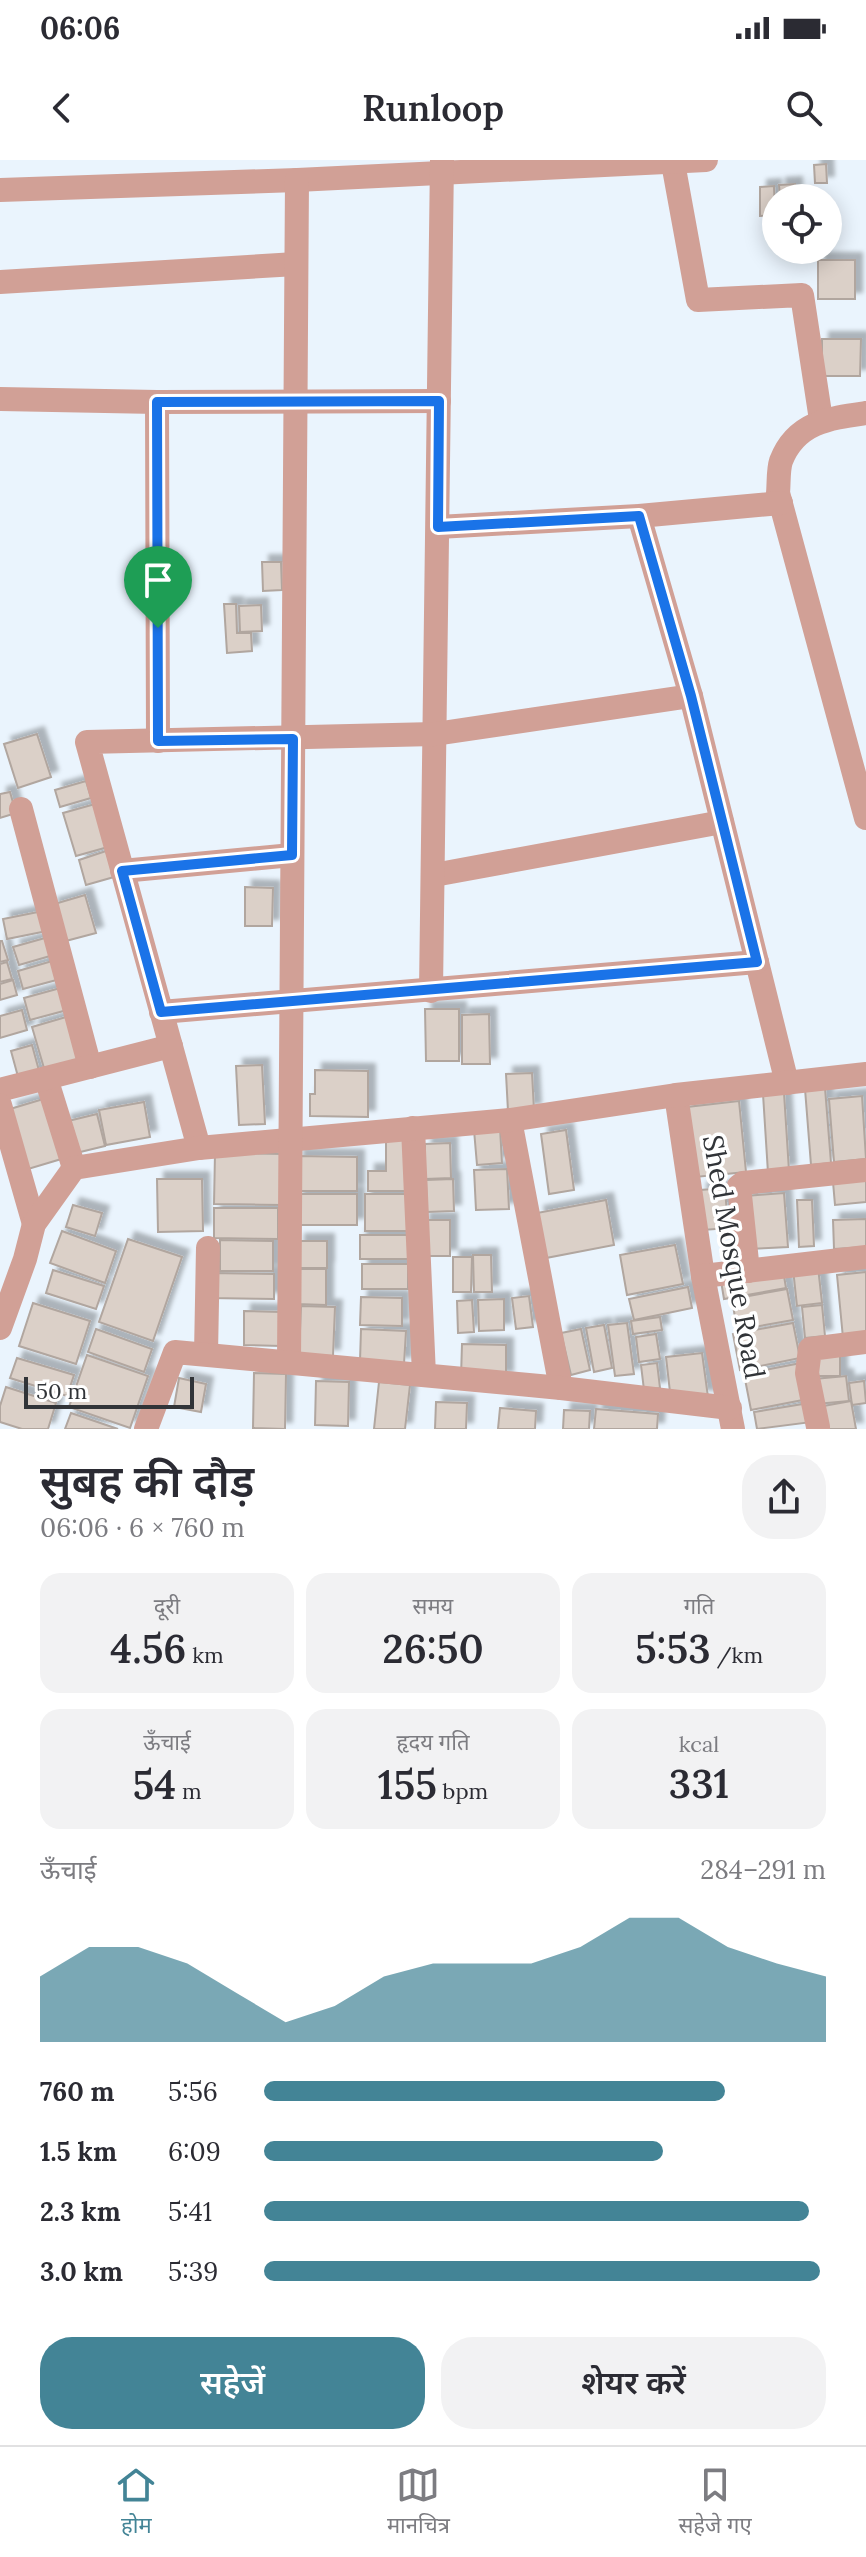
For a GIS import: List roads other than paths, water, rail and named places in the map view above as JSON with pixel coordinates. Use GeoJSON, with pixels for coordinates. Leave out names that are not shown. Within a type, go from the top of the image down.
{"type":"FeatureCollection","features":[{"type":"Feature","properties":{"kind":"street"},"geometry":{"type":"LineString","coordinates":[[0,190],[297,180],[442,166],[706,160]]}},
{"type":"Feature","properties":{"kind":"street"},"geometry":{"type":"LineString","coordinates":[[673,163],[698,300],[802,295],[821,420]]}},
{"type":"Feature","properties":{"kind":"street"},"geometry":{"type":"LineString","coordinates":[[431,991],[442,166]]}},
{"type":"Feature","properties":{"kind":"street"},"geometry":{"type":"LineString","coordinates":[[289,1362],[297,180]]}},
{"type":"Feature","properties":{"kind":"street"},"geometry":{"type":"LineString","coordinates":[[0,282],[296,264]]}},
{"type":"Feature","properties":{"kind":"street"},"geometry":{"type":"LineString","coordinates":[[0,399],[439,401]]}},
{"type":"Feature","properties":{"kind":"street"},"geometry":{"type":"LineString","coordinates":[[157,402],[158,741]]}},
{"type":"Feature","properties":{"kind":"street"},"geometry":{"type":"LineString","coordinates":[[866,413],[821,420],[797,435],[780,461],[778,493],[866,818]]}},
{"type":"Feature","properties":{"kind":"street"},"geometry":{"type":"LineString","coordinates":[[438,527],[639,516],[781,503]]}},
{"type":"Feature","properties":{"kind":"street"},"geometry":{"type":"LineString","coordinates":[[639,516],[691,696],[787,1083]]}},
{"type":"Feature","properties":{"kind":"street"},"geometry":{"type":"LineString","coordinates":[[199,1148],[87,742],[435,734],[691,696]]}},
{"type":"Feature","properties":{"kind":"street"},"geometry":{"type":"LineString","coordinates":[[21,809],[90,1067]]}},
{"type":"Feature","properties":{"kind":"street"},"geometry":{"type":"LineString","coordinates":[[434,875],[722,822]]}},
{"type":"Feature","properties":{"kind":"street"},"geometry":{"type":"LineString","coordinates":[[122,871],[292,855]]}},
{"type":"Feature","properties":{"kind":"street"},"geometry":{"type":"LineString","coordinates":[[161,1012],[757,962]]}},
{"type":"Feature","properties":{"kind":"street"},"geometry":{"type":"LineString","coordinates":[[0,1090],[171,1046]]}},
{"type":"Feature","properties":{"kind":"street"},"geometry":{"type":"LineString","coordinates":[[0,1328],[34,1224],[74,1168],[199,1148],[510,1120],[676,1095],[866,1074]]}},
{"type":"Feature","properties":{"kind":"street"},"geometry":{"type":"LineString","coordinates":[[46,1078],[74,1168]]}},
{"type":"Feature","properties":{"kind":"street","name":"Shed Mosque Road"},"geometry":{"type":"LineString","coordinates":[[676,1095],[703,1276],[732,1418]]}},
{"type":"Feature","properties":{"kind":"street"},"geometry":{"type":"LineString","coordinates":[[0,1105],[34,1224]]}},
{"type":"Feature","properties":{"kind":"street"},"geometry":{"type":"LineString","coordinates":[[510,1120],[561,1388]]}},
{"type":"Feature","properties":{"kind":"street"},"geometry":{"type":"LineString","coordinates":[[413,1128],[424,1375]]}},
{"type":"Feature","properties":{"kind":"street"},"geometry":{"type":"LineString","coordinates":[[748,1271],[739,1186],[743,1183],[866,1170]]}},
{"type":"Feature","properties":{"kind":"street"},"geometry":{"type":"LineString","coordinates":[[206,1354],[208,1248]]}},
{"type":"Feature","properties":{"kind":"street"},"geometry":{"type":"LineString","coordinates":[[0,1256],[25,1259]]}},
{"type":"Feature","properties":{"kind":"street"},"geometry":{"type":"LineString","coordinates":[[703,1276],[866,1257]]}},
{"type":"Feature","properties":{"kind":"street"},"geometry":{"type":"LineString","coordinates":[[818,1427],[807,1373],[810,1349],[866,1342]]}},
{"type":"Feature","properties":{"kind":"street"},"geometry":{"type":"LineString","coordinates":[[146,1429],[175,1352],[561,1388],[732,1418]]}}]}
